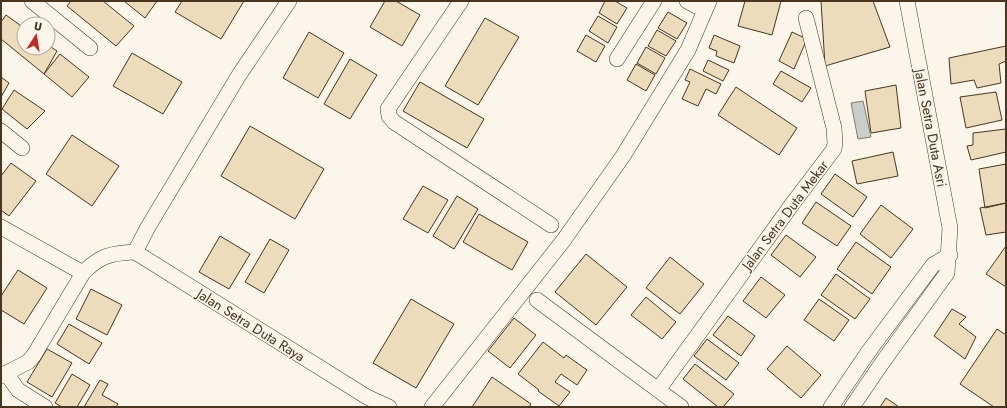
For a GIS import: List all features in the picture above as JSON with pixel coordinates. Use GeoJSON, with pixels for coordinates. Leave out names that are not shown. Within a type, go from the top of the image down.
{"type":"FeatureCollection","features":[{"type":"Feature","properties":{"kind":"street"},"geometry":{"type":"LineString","coordinates":[[32,1],[90,48]]}},
{"type":"Feature","properties":{"kind":"street"},"geometry":{"type":"LineString","coordinates":[[45,407],[18,390],[4,374],[28,362],[34,355],[83,273],[93,262],[106,256],[121,252],[135,252],[148,227],[239,75],[289,1]]}},
{"type":"Feature","properties":{"kind":"street"},"geometry":{"type":"LineString","coordinates":[[461,1],[388,109],[389,116],[394,122],[551,226]]}},
{"type":"Feature","properties":{"kind":"street"},"geometry":{"type":"LineString","coordinates":[[617,59],[654,1]]}},
{"type":"Feature","properties":{"kind":"street","name":"Jalan Setra Duta Asri"},"geometry":{"type":"LineString","coordinates":[[852,407],[947,273],[950,255],[950,228],[907,1]]}},
{"type":"Feature","properties":{"kind":"street"},"geometry":{"type":"LineString","coordinates":[[432,407],[563,241],[623,156],[688,50],[697,3]]}},
{"type":"Feature","properties":{"kind":"street","name":"Jalan Setra Duta Mekar"},"geometry":{"type":"LineString","coordinates":[[658,390],[793,202],[834,149],[834,128],[806,18]]}},
{"type":"Feature","properties":{"kind":"street"},"geometry":{"type":"LineString","coordinates":[[1,131],[22,148]]}},
{"type":"Feature","properties":{"kind":"street"},"geometry":{"type":"LineString","coordinates":[[1,227],[83,273]]}},
{"type":"Feature","properties":{"kind":"street","name":"Jalan Setra Duta Raya"},"geometry":{"type":"LineString","coordinates":[[135,252],[371,402],[389,407]]}},
{"type":"Feature","properties":{"kind":"street"},"geometry":{"type":"LineString","coordinates":[[831,407],[869,351],[933,265],[950,255]]}},
{"type":"Feature","properties":{"kind":"street"},"geometry":{"type":"LineString","coordinates":[[537,300],[681,407]]}},
{"type":"Feature","properties":{"kind":"street"},"geometry":{"type":"LineString","coordinates":[[869,351],[882,363]]}},
{"type":"Feature","properties":{"kind":"shaded area"},"geometry":{"type":"Polygon","coordinates":[[[863,101],[871,137],[858,139],[851,103],[863,101]]]}},
{"type":"Feature","properties":{"kind":"building"},"geometry":{"type":"Polygon","coordinates":[[[71,1],[103,1],[134,26],[116,46],[67,6],[71,1]]]}},
{"type":"Feature","properties":{"kind":"building"},"geometry":{"type":"Polygon","coordinates":[[[124,1],[157,1],[145,18],[124,1]]]}},
{"type":"Feature","properties":{"kind":"building"},"geometry":{"type":"Polygon","coordinates":[[[182,1],[244,1],[221,39],[175,12],[182,1]]]}},
{"type":"Feature","properties":{"kind":"building"},"geometry":{"type":"Polygon","coordinates":[[[385,1],[396,1],[420,15],[402,46],[370,27],[385,1]]]}},
{"type":"Feature","properties":{"kind":"building"},"geometry":{"type":"Polygon","coordinates":[[[605,1],[615,1],[627,8],[617,24],[599,13],[605,1]]]}},
{"type":"Feature","properties":{"kind":"building"},"geometry":{"type":"Polygon","coordinates":[[[745,1],[781,1],[772,35],[738,26],[745,1]]]}},
{"type":"Feature","properties":{"kind":"building"},"geometry":{"type":"Polygon","coordinates":[[[821,1],[873,1],[890,47],[825,66],[821,1]]]}},
{"type":"Feature","properties":{"kind":"building"},"geometry":{"type":"Polygon","coordinates":[[[668,12],[687,23],[677,39],[658,28],[668,12]]]}},
{"type":"Feature","properties":{"kind":"building"},"geometry":{"type":"Polygon","coordinates":[[[6,15],[16,22],[16,51],[1,39],[1,22],[6,15]]]}},
{"type":"Feature","properties":{"kind":"building"},"geometry":{"type":"Polygon","coordinates":[[[598,16],[617,27],[608,43],[589,31],[598,16]]]}},
{"type":"Feature","properties":{"kind":"building"},"geometry":{"type":"Polygon","coordinates":[[[485,18],[519,37],[478,105],[445,86],[485,18]]]}},
{"type":"Feature","properties":{"kind":"building"},"geometry":{"type":"Polygon","coordinates":[[[657,30],[676,41],[666,56],[648,46],[657,30]]]}},
{"type":"Feature","properties":{"kind":"building"},"geometry":{"type":"Polygon","coordinates":[[[309,32],[344,53],[318,98],[283,78],[309,32]]]}},
{"type":"Feature","properties":{"kind":"building"},"geometry":{"type":"Polygon","coordinates":[[[792,32],[807,39],[794,69],[779,61],[792,32]]]}},
{"type":"Feature","properties":{"kind":"building"},"geometry":{"type":"Polygon","coordinates":[[[586,35],[605,46],[596,62],[577,51],[586,35]]]}},
{"type":"Feature","properties":{"kind":"building"},"geometry":{"type":"Polygon","coordinates":[[[714,35],[740,46],[734,63],[716,56],[717,51],[709,48],[714,35]]]}},
{"type":"Feature","properties":{"kind":"building"},"geometry":{"type":"Polygon","coordinates":[[[1006,46],[1006,61],[999,64],[1001,83],[977,88],[974,80],[951,84],[949,58],[1006,46]]]}},
{"type":"Feature","properties":{"kind":"building"},"geometry":{"type":"Polygon","coordinates":[[[646,47],[665,58],[656,74],[637,63],[646,47]]]}},
{"type":"Feature","properties":{"kind":"building"},"geometry":{"type":"Polygon","coordinates":[[[132,53],[182,82],[163,114],[113,86],[132,53]]]}},
{"type":"Feature","properties":{"kind":"building"},"geometry":{"type":"Polygon","coordinates":[[[60,54],[89,77],[72,97],[44,74],[60,54]]]}},
{"type":"Feature","properties":{"kind":"building"},"geometry":{"type":"Polygon","coordinates":[[[22,56],[54,56],[44,74],[22,56]]]}},
{"type":"Feature","properties":{"kind":"building"},"geometry":{"type":"Polygon","coordinates":[[[350,59],[377,75],[350,119],[324,104],[350,59]]]}},
{"type":"Feature","properties":{"kind":"building"},"geometry":{"type":"Polygon","coordinates":[[[708,60],[729,70],[723,81],[703,71],[708,60]]]}},
{"type":"Feature","properties":{"kind":"building"},"geometry":{"type":"Polygon","coordinates":[[[636,64],[655,75],[646,91],[627,80],[636,64]]]}},
{"type":"Feature","properties":{"kind":"building"},"geometry":{"type":"Polygon","coordinates":[[[690,69],[721,84],[716,94],[706,89],[698,106],[682,99],[690,82],[685,80],[690,69]]]}},
{"type":"Feature","properties":{"kind":"building"},"geometry":{"type":"Polygon","coordinates":[[[781,71],[811,88],[802,102],[773,84],[781,71]]]}},
{"type":"Feature","properties":{"kind":"building"},"geometry":{"type":"Polygon","coordinates":[[[1,77],[9,83],[1,97],[1,77]]]}},
{"type":"Feature","properties":{"kind":"building"},"geometry":{"type":"Polygon","coordinates":[[[420,82],[484,119],[467,148],[403,111],[420,82]]]}},
{"type":"Feature","properties":{"kind":"building"},"geometry":{"type":"Polygon","coordinates":[[[896,85],[901,128],[871,133],[865,91],[896,85]]]}},
{"type":"Feature","properties":{"kind":"building"},"geometry":{"type":"Polygon","coordinates":[[[736,87],[797,128],[779,155],[718,115],[736,87]]]}},
{"type":"Feature","properties":{"kind":"building"},"geometry":{"type":"Polygon","coordinates":[[[14,90],[45,111],[27,129],[2,109],[14,90]]]}},
{"type":"Feature","properties":{"kind":"building"},"geometry":{"type":"Polygon","coordinates":[[[996,92],[1002,120],[966,128],[960,97],[996,92]]]}},
{"type":"Feature","properties":{"kind":"building"},"geometry":{"type":"Polygon","coordinates":[[[250,126],[324,169],[295,219],[221,176],[250,126]]]}},
{"type":"Feature","properties":{"kind":"building"},"geometry":{"type":"Polygon","coordinates":[[[1006,129],[1006,152],[971,160],[967,146],[973,145],[973,133],[1006,129]]]}},
{"type":"Feature","properties":{"kind":"building"},"geometry":{"type":"Polygon","coordinates":[[[72,135],[119,166],[92,206],[46,174],[72,135]]]}},
{"type":"Feature","properties":{"kind":"building"},"geometry":{"type":"Polygon","coordinates":[[[893,152],[898,176],[857,184],[852,161],[893,152]]]}},
{"type":"Feature","properties":{"kind":"building"},"geometry":{"type":"Polygon","coordinates":[[[11,163],[36,181],[9,216],[1,210],[1,176],[11,163]]]}},
{"type":"Feature","properties":{"kind":"building"},"geometry":{"type":"Polygon","coordinates":[[[1006,164],[1006,203],[985,208],[979,169],[1006,164]]]}},
{"type":"Feature","properties":{"kind":"building"},"geometry":{"type":"Polygon","coordinates":[[[835,174],[867,197],[853,217],[821,194],[835,174]]]}},
{"type":"Feature","properties":{"kind":"building"},"geometry":{"type":"Polygon","coordinates":[[[423,186],[448,200],[428,233],[403,219],[423,186]]]}},
{"type":"Feature","properties":{"kind":"building"},"geometry":{"type":"Polygon","coordinates":[[[457,196],[478,209],[454,249],[433,236],[457,196]]]}},
{"type":"Feature","properties":{"kind":"building"},"geometry":{"type":"Polygon","coordinates":[[[816,202],[851,226],[837,246],[802,223],[816,202]]]}},
{"type":"Feature","properties":{"kind":"building"},"geometry":{"type":"Polygon","coordinates":[[[1006,203],[1006,232],[986,235],[980,208],[1006,203]]]}},
{"type":"Feature","properties":{"kind":"building"},"geometry":{"type":"Polygon","coordinates":[[[881,205],[913,229],[891,258],[860,234],[881,205]]]}},
{"type":"Feature","properties":{"kind":"building"},"geometry":{"type":"Polygon","coordinates":[[[479,214],[528,242],[512,270],[463,242],[479,214]]]}},
{"type":"Feature","properties":{"kind":"building"},"geometry":{"type":"Polygon","coordinates":[[[786,235],[816,257],[800,277],[771,255],[786,235]]]}},
{"type":"Feature","properties":{"kind":"building"},"geometry":{"type":"Polygon","coordinates":[[[220,236],[250,254],[229,289],[199,272],[220,236]]]}},
{"type":"Feature","properties":{"kind":"building"},"geometry":{"type":"Polygon","coordinates":[[[270,239],[289,250],[264,293],[245,282],[270,239]]]}},
{"type":"Feature","properties":{"kind":"building"},"geometry":{"type":"Polygon","coordinates":[[[856,242],[891,267],[872,294],[837,269],[856,242]]]}},
{"type":"Feature","properties":{"kind":"building"},"geometry":{"type":"Polygon","coordinates":[[[1006,246],[1006,287],[986,274],[1006,246]]]}},
{"type":"Feature","properties":{"kind":"building"},"geometry":{"type":"Polygon","coordinates":[[[586,254],[627,287],[596,325],[555,292],[586,254]]]}},
{"type":"Feature","properties":{"kind":"building"},"geometry":{"type":"Polygon","coordinates":[[[670,257],[704,284],[680,314],[646,288],[670,257]]]}},
{"type":"Feature","properties":{"kind":"building"},"geometry":{"type":"Polygon","coordinates":[[[18,270],[47,288],[24,324],[1,310],[1,296],[18,270]]]}},
{"type":"Feature","properties":{"kind":"building"},"geometry":{"type":"Polygon","coordinates":[[[836,274],[870,299],[855,319],[821,295],[836,274]]]}},
{"type":"Feature","properties":{"kind":"building"},"geometry":{"type":"Polygon","coordinates":[[[761,277],[785,295],[766,318],[743,301],[761,277]]]}},
{"type":"Feature","properties":{"kind":"building"},"geometry":{"type":"Polygon","coordinates":[[[91,289],[122,305],[107,335],[76,319],[91,289]]]}},
{"type":"Feature","properties":{"kind":"building"},"geometry":{"type":"Polygon","coordinates":[[[646,297],[676,322],[662,339],[631,315],[646,297]]]}},
{"type":"Feature","properties":{"kind":"building"},"geometry":{"type":"Polygon","coordinates":[[[411,299],[454,324],[416,388],[373,363],[411,299]]]}},
{"type":"Feature","properties":{"kind":"building"},"geometry":{"type":"Polygon","coordinates":[[[819,299],[849,320],[834,341],[804,320],[819,299]]]}},
{"type":"Feature","properties":{"kind":"building"},"geometry":{"type":"Polygon","coordinates":[[[952,309],[966,317],[959,324],[976,337],[965,359],[934,336],[952,309]]]}},
{"type":"Feature","properties":{"kind":"building"},"geometry":{"type":"Polygon","coordinates":[[[728,316],[755,336],[741,356],[713,335],[728,316]]]}},
{"type":"Feature","properties":{"kind":"building"},"geometry":{"type":"Polygon","coordinates":[[[514,318],[536,335],[510,368],[488,351],[514,318]]]}},
{"type":"Feature","properties":{"kind":"building"},"geometry":{"type":"Polygon","coordinates":[[[69,324],[102,343],[89,364],[57,344],[69,324]]]}},
{"type":"Feature","properties":{"kind":"building"},"geometry":{"type":"Polygon","coordinates":[[[997,329],[1006,335],[1006,407],[994,407],[960,384],[997,329]]]}},
{"type":"Feature","properties":{"kind":"building"},"geometry":{"type":"Polygon","coordinates":[[[707,339],[739,363],[726,380],[694,356],[707,339]]]}},
{"type":"Feature","properties":{"kind":"building"},"geometry":{"type":"Polygon","coordinates":[[[543,342],[564,358],[566,355],[587,370],[577,385],[561,374],[555,382],[570,392],[559,406],[518,374],[543,342]]]}},
{"type":"Feature","properties":{"kind":"building"},"geometry":{"type":"Polygon","coordinates":[[[787,346],[821,375],[801,398],[767,369],[787,346]]]}},
{"type":"Feature","properties":{"kind":"building"},"geometry":{"type":"Polygon","coordinates":[[[47,349],[72,363],[52,397],[27,382],[47,349]]]}},
{"type":"Feature","properties":{"kind":"building"},"geometry":{"type":"Polygon","coordinates":[[[695,364],[734,394],[723,407],[718,407],[683,379],[695,364]]]}},
{"type":"Feature","properties":{"kind":"building"},"geometry":{"type":"Polygon","coordinates":[[[72,374],[90,385],[77,407],[62,407],[55,403],[72,374]]]}},
{"type":"Feature","properties":{"kind":"building"},"geometry":{"type":"Polygon","coordinates":[[[492,377],[531,404],[529,407],[472,407],[492,377]]]}},
{"type":"Feature","properties":{"kind":"building"},"geometry":{"type":"Polygon","coordinates":[[[100,380],[108,384],[102,395],[118,404],[116,407],[84,407],[100,380]]]}},
{"type":"Feature","properties":{"kind":"building"},"geometry":{"type":"Polygon","coordinates":[[[886,398],[899,407],[880,407],[886,398]]]}}]}
